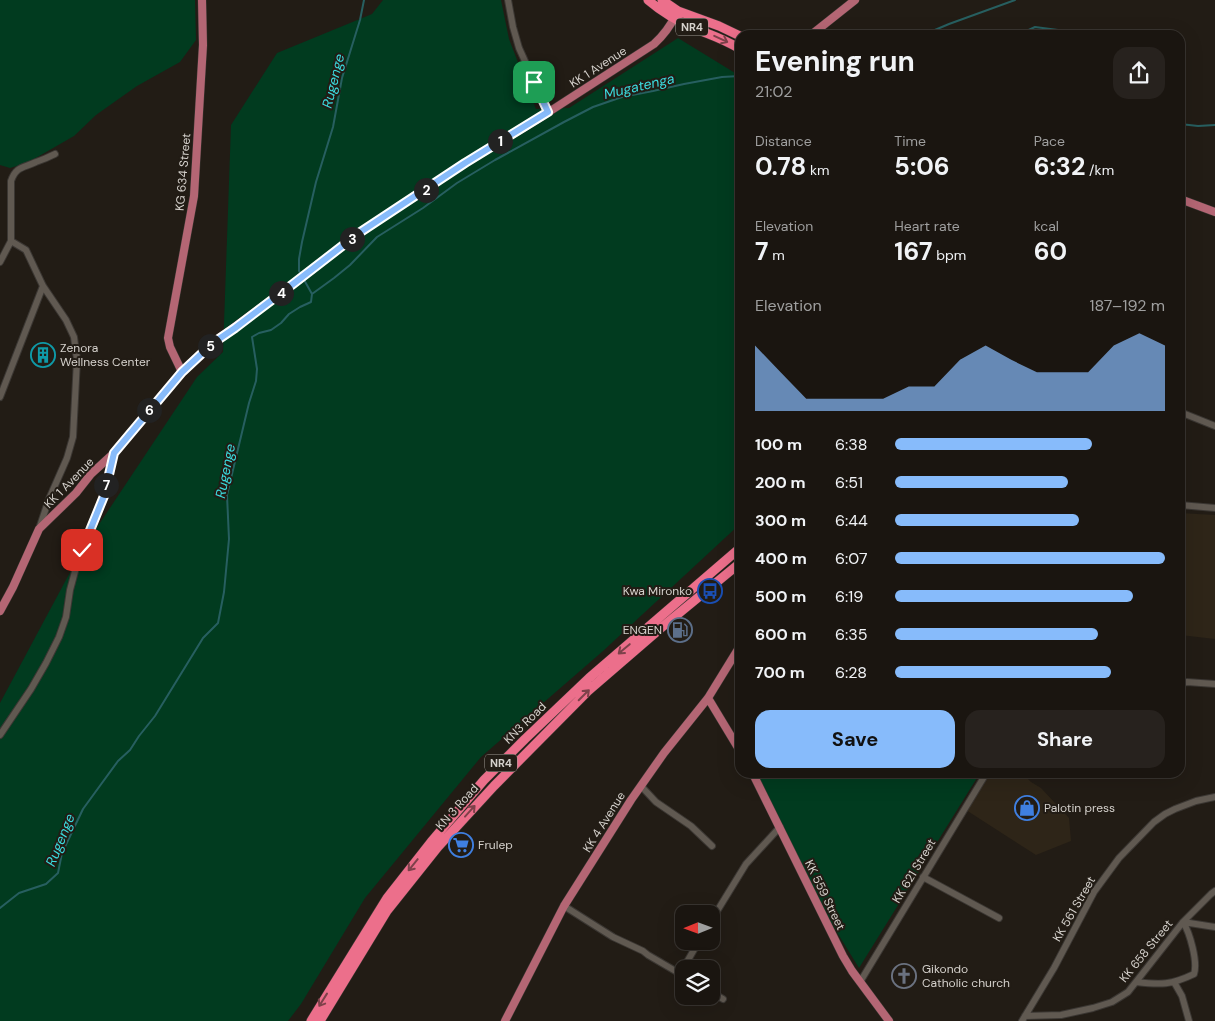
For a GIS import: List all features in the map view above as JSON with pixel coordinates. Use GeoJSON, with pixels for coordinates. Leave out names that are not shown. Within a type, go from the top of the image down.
{"type":"FeatureCollection","features":[{"type":"Feature","properties":{"kind":"highway","name":"NR4"},"geometry":{"type":"LineString","coordinates":[[648,0],[657,8],[719,26],[735,34]]}},
{"type":"Feature","properties":{"kind":"highway","name":"NR4"},"geometry":{"type":"LineString","coordinates":[[662,0],[676,15],[696,29],[712,34],[735,46]]}},
{"type":"Feature","properties":{"kind":"highway","name":"KN3 Road"},"geometry":{"type":"LineString","coordinates":[[310,1021],[387,898],[435,844],[484,780],[583,684],[735,552]]}},
{"type":"Feature","properties":{"kind":"highway","name":"KN 3 Road"},"geometry":{"type":"LineString","coordinates":[[320,1021],[387,911],[435,844],[588,691],[735,567]]}},
{"type":"Feature","properties":{"kind":"main road","name":"KG 634 Street"},"geometry":{"type":"LineString","coordinates":[[182,372],[170,347],[168,338],[194,196],[203,45],[202,0]]}},
{"type":"Feature","properties":{"kind":"main road"},"geometry":{"type":"LineString","coordinates":[[817,30],[855,0]]}},
{"type":"Feature","properties":{"kind":"main road","name":"KK 1 Avenue"},"geometry":{"type":"LineString","coordinates":[[0,611],[13,587],[39,528],[114,453],[182,372],[213,343],[359,233],[465,163],[654,44],[662,37],[676,15]]}},
{"type":"Feature","properties":{"kind":"main road"},"geometry":{"type":"LineString","coordinates":[[1185,201],[1215,212]]}},
{"type":"Feature","properties":{"kind":"main road","name":"KK 4 Avenue"},"geometry":{"type":"LineString","coordinates":[[505,1021],[564,906],[631,800],[664,753],[708,698],[735,654]]}},
{"type":"Feature","properties":{"kind":"main road"},"geometry":{"type":"LineString","coordinates":[[708,698],[735,736]]}},
{"type":"Feature","properties":{"kind":"main road","name":"KK 559 Street"},"geometry":{"type":"LineString","coordinates":[[755,778],[843,956],[889,1021]]}},
{"type":"Feature","properties":{"kind":"street"},"geometry":{"type":"LineString","coordinates":[[508,0],[519,48],[548,112]]}},
{"type":"Feature","properties":{"kind":"street"},"geometry":{"type":"LineString","coordinates":[[0,262],[11,241],[11,181],[14,174],[19,168],[55,154]]}},
{"type":"Feature","properties":{"kind":"street"},"geometry":{"type":"LineString","coordinates":[[11,241],[26,250],[43,286],[66,320],[74,337],[77,360],[72,437],[66,458],[39,528]]}},
{"type":"Feature","properties":{"kind":"street"},"geometry":{"type":"LineString","coordinates":[[0,397],[43,286]]}},
{"type":"Feature","properties":{"kind":"street"},"geometry":{"type":"LineString","coordinates":[[1185,414],[1215,426]]}},
{"type":"Feature","properties":{"kind":"street"},"geometry":{"type":"LineString","coordinates":[[0,735],[31,689],[59,637],[66,617],[70,590],[77,564],[104,496],[114,453]]}},
{"type":"Feature","properties":{"kind":"street"},"geometry":{"type":"LineString","coordinates":[[1185,505],[1215,508]]}},
{"type":"Feature","properties":{"kind":"street"},"geometry":{"type":"LineString","coordinates":[[1185,683],[1215,684]]}},
{"type":"Feature","properties":{"kind":"street","name":"KK 621 Street"},"geometry":{"type":"LineString","coordinates":[[860,982],[983,778]]}},
{"type":"Feature","properties":{"kind":"street"},"geometry":{"type":"LineString","coordinates":[[641,786],[656,802],[691,826],[712,846]]}},
{"type":"Feature","properties":{"kind":"street","name":"KK 561 Street"},"geometry":{"type":"LineString","coordinates":[[1024,1019],[1054,968],[1094,892],[1120,858],[1154,822],[1165,814],[1196,801],[1215,797]]}},
{"type":"Feature","properties":{"kind":"street"},"geometry":{"type":"LineString","coordinates":[[720,906],[746,864],[780,827]]}},
{"type":"Feature","properties":{"kind":"street"},"geometry":{"type":"LineString","coordinates":[[923,877],[999,918]]}},
{"type":"Feature","properties":{"kind":"street","name":"KK 658 Street"},"geometry":{"type":"LineString","coordinates":[[1024,1019],[1061,1015],[1112,1002],[1128,992],[1183,922],[1215,891]]}},
{"type":"Feature","properties":{"kind":"street"},"geometry":{"type":"LineString","coordinates":[[564,906],[613,937],[643,950],[675,971]]}},
{"type":"Feature","properties":{"kind":"street"},"geometry":{"type":"LineString","coordinates":[[1183,922],[1215,927]]}},
{"type":"Feature","properties":{"kind":"street"},"geometry":{"type":"LineString","coordinates":[[1136,982],[1170,984],[1196,972],[1189,931],[1183,922]]}},
{"type":"Feature","properties":{"kind":"street"},"geometry":{"type":"LineString","coordinates":[[1174,982],[1182,996],[1189,1021]]}},
{"type":"Feature","properties":{"kind":"shaded area"},"geometry":{"type":"Polygon","coordinates":[[[1185,513],[1215,515],[1215,639],[1185,636],[1185,513]]]}},
{"type":"Feature","properties":{"kind":"shaded area"},"geometry":{"type":"Polygon","coordinates":[[[985,778],[1027,778],[1041,788],[1069,818],[1071,841],[1036,855],[966,810],[985,778]]]}},
{"type":"Feature","properties":{"kind":"green space"},"geometry":{"type":"Polygon","coordinates":[[[0,0],[195,0],[196,40],[180,62],[137,86],[96,115],[74,136],[27,163],[10,168],[0,165],[0,0]]]}},
{"type":"Feature","properties":{"kind":"green space"},"geometry":{"type":"Polygon","coordinates":[[[383,0],[501,0],[509,39],[536,109],[569,108],[678,38],[735,73],[735,529],[603,651],[481,757],[365,898],[301,1004],[288,1021],[0,1021],[0,703],[82,550],[197,377],[223,352],[231,125],[277,53],[372,14],[383,0]]]}},
{"type":"Feature","properties":{"kind":"green space"},"geometry":{"type":"Polygon","coordinates":[[[758,778],[977,778],[859,968],[830,921],[758,778]]]}},
{"type":"Feature","properties":{"kind":"waterway","name":"Rugenge"},"geometry":{"type":"LineString","coordinates":[[301,274],[299,271],[299,259],[302,242],[316,182],[333,127],[342,78],[360,20],[364,0]]}},
{"type":"Feature","properties":{"kind":"waterway"},"geometry":{"type":"LineString","coordinates":[[935,30],[1015,0]]}},
{"type":"Feature","properties":{"kind":"waterway"},"geometry":{"type":"LineString","coordinates":[[1029,30],[1035,27],[1058,30]]}},
{"type":"Feature","properties":{"kind":"waterway","name":"Mugatenga"},"geometry":{"type":"LineString","coordinates":[[312,294],[350,265],[377,237],[423,208],[457,183],[495,160],[593,107],[622,97],[722,77],[735,76]]}},
{"type":"Feature","properties":{"kind":"waterway"},"geometry":{"type":"LineString","coordinates":[[1185,125],[1215,125]]}},
{"type":"Feature","properties":{"kind":"waterway","name":"Rugenge"},"geometry":{"type":"LineString","coordinates":[[0,908],[19,893],[46,884],[58,873],[62,853],[83,809],[118,761],[130,750],[155,716],[203,638],[218,623],[224,592],[229,539],[227,495],[256,381],[257,369],[252,337],[271,330],[289,314],[311,302],[312,294],[303,278]]}},
{"type":"Feature","properties":{"kind":"place","name":"Zenora Wellness Center"},"geometry":{"type":"Point","coordinates":[43,355]}},
{"type":"Feature","properties":{"kind":"place","name":"Kwa Mironko"},"geometry":{"type":"Point","coordinates":[710,591]}},
{"type":"Feature","properties":{"kind":"place","name":"ENGEN"},"geometry":{"type":"Point","coordinates":[680,630]}},
{"type":"Feature","properties":{"kind":"place","name":"Palotin press"},"geometry":{"type":"Point","coordinates":[1027,808]}},
{"type":"Feature","properties":{"kind":"place","name":"Frulep"},"geometry":{"type":"Point","coordinates":[461,845]}},
{"type":"Feature","properties":{"kind":"place","name":"Gikondo Catholic church"},"geometry":{"type":"Point","coordinates":[904,976]}},
{"type":"Feature","properties":{"kind":"route"},"geometry":{"type":"LineString","coordinates":[[82,550],[104,496],[114,453],[182,372],[213,343],[359,233],[465,163],[548,112],[534,82]]}}]}
